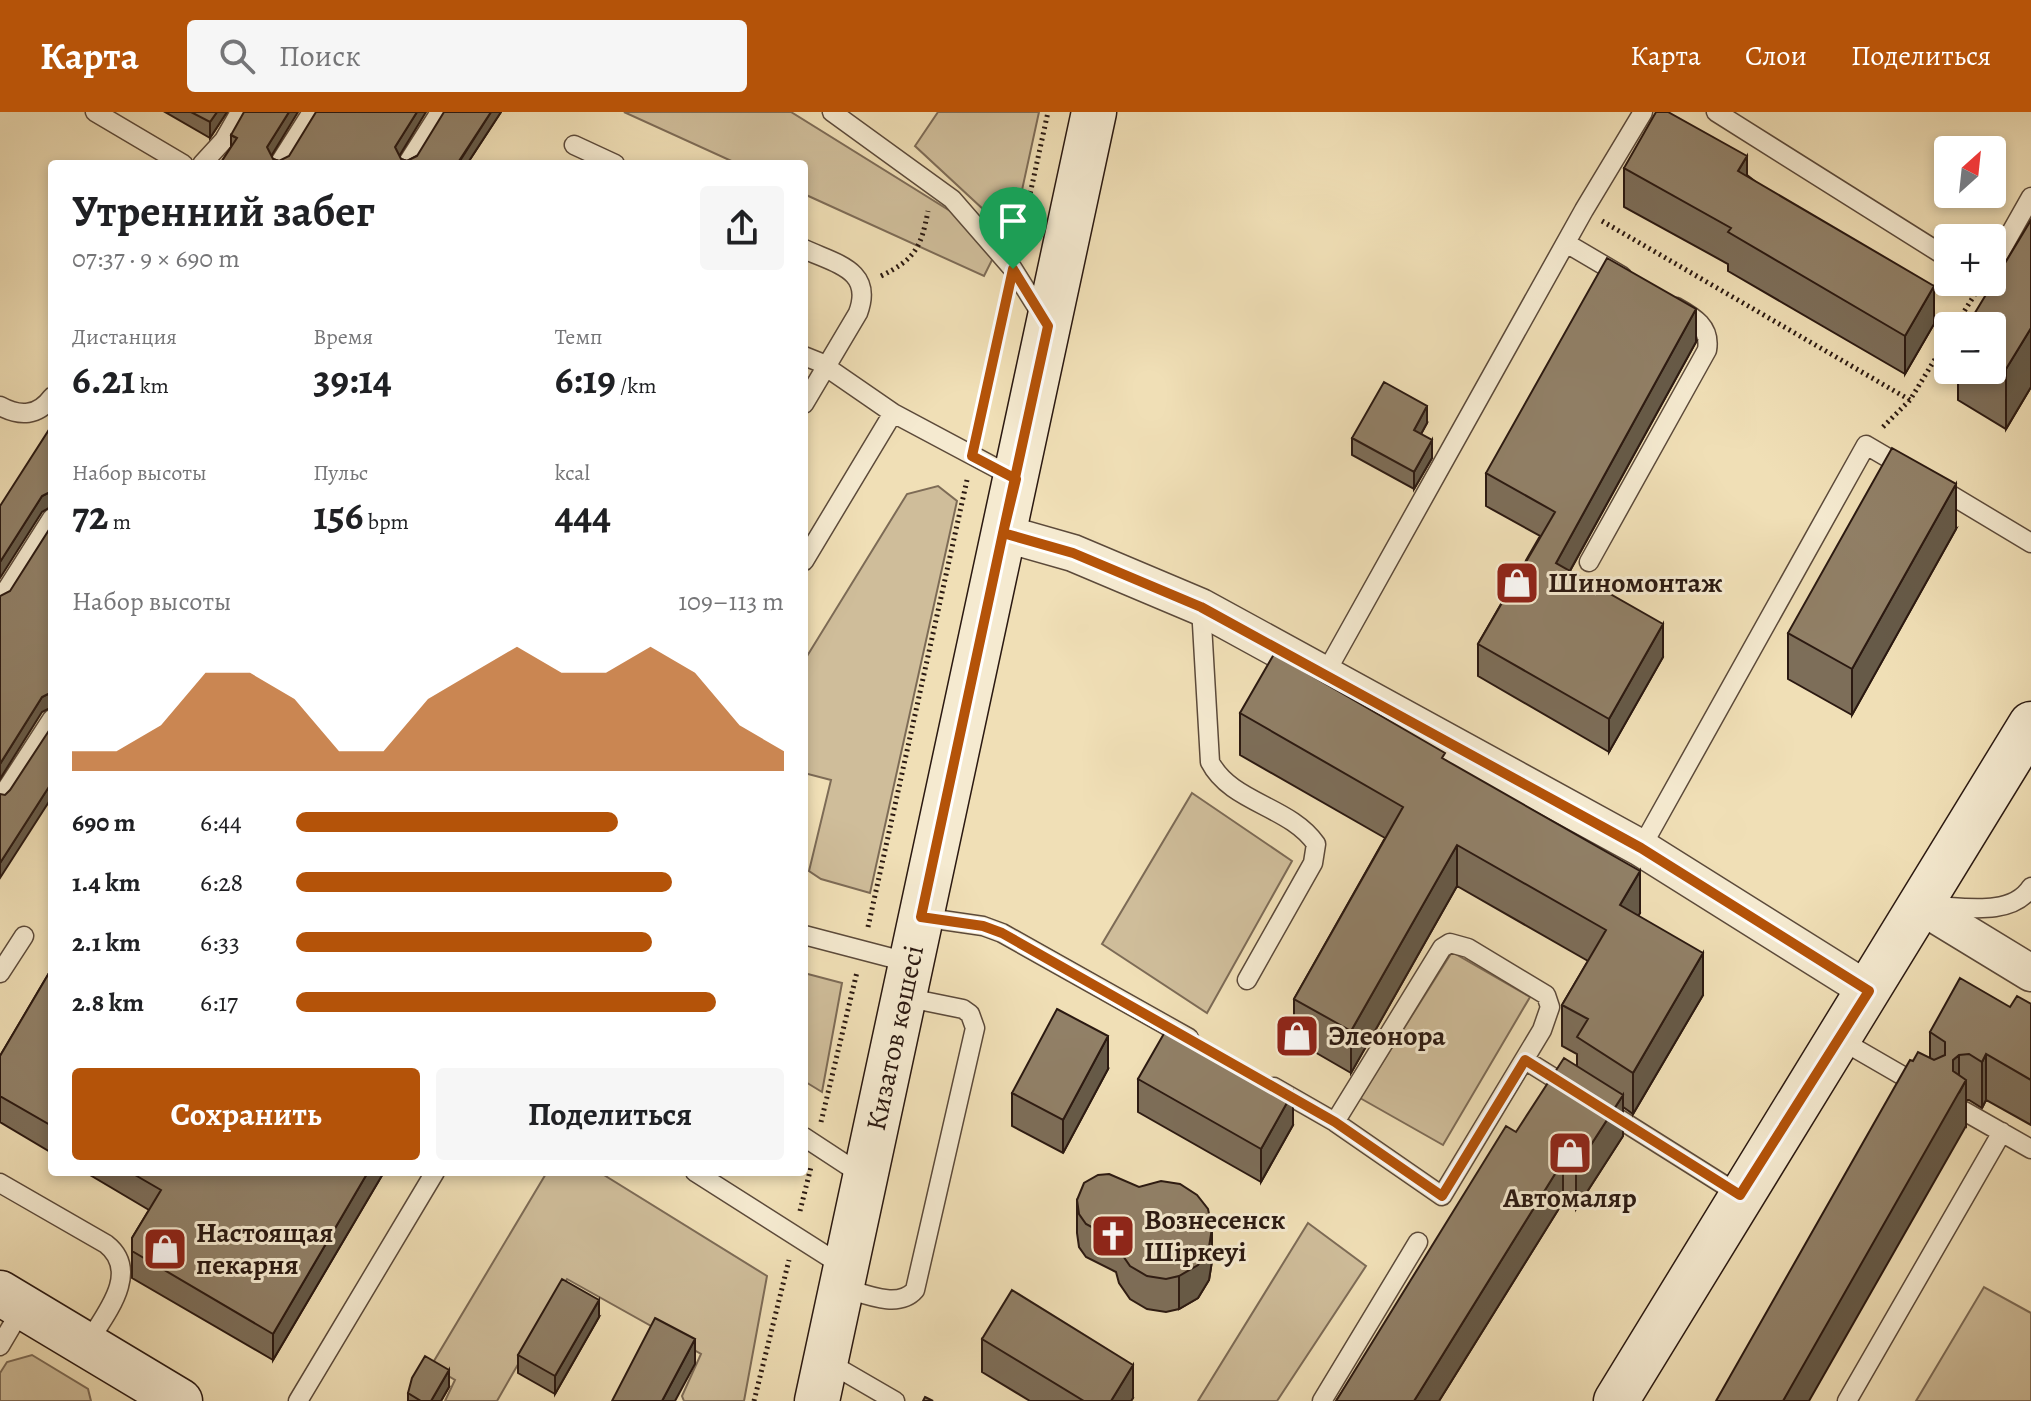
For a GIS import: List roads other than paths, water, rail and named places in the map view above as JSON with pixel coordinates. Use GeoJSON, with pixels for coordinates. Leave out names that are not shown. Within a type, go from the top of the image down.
{"type":"FeatureCollection","features":[{"type":"Feature","properties":{"kind":"main road","name":"Кизатов көшесі"},"geometry":{"type":"LineString","coordinates":[[822,1381],[1094,112]]}},
{"type":"Feature","properties":{"kind":"main road"},"geometry":{"type":"LineString","coordinates":[[1616,1401],[2031,724]]}},
{"type":"Feature","properties":{"kind":"main road"},"geometry":{"type":"LineString","coordinates":[[12,1300],[87,1344],[138,1383],[180,1401]]}},
{"type":"Feature","properties":{"kind":"street"},"geometry":{"type":"LineString","coordinates":[[1003,533],[1073,553],[1201,607],[1641,848],[1869,991]]}},
{"type":"Feature","properties":{"kind":"street"},"geometry":{"type":"LineString","coordinates":[[1921,906],[2031,973]]}},
{"type":"Feature","properties":{"kind":"lane"},"geometry":{"type":"LineString","coordinates":[[95,112],[176,160]]}},
{"type":"Feature","properties":{"kind":"lane"},"geometry":{"type":"LineString","coordinates":[[206,160],[224,140],[240,112]]}},
{"type":"Feature","properties":{"kind":"lane"},"geometry":{"type":"LineString","coordinates":[[282,160],[312,112]]}},
{"type":"Feature","properties":{"kind":"lane"},"geometry":{"type":"LineString","coordinates":[[410,160],[440,112]]}},
{"type":"Feature","properties":{"kind":"lane"},"geometry":{"type":"LineString","coordinates":[[832,112],[952,199],[1013,269],[1048,326]]}},
{"type":"Feature","properties":{"kind":"lane"},"geometry":{"type":"LineString","coordinates":[[1325,674],[1584,210],[1643,112]]}},
{"type":"Feature","properties":{"kind":"lane"},"geometry":{"type":"LineString","coordinates":[[1716,112],[1934,249]]}},
{"type":"Feature","properties":{"kind":"lane"},"geometry":{"type":"LineString","coordinates":[[574,145],[606,160]]}},
{"type":"Feature","properties":{"kind":"lane"},"geometry":{"type":"LineString","coordinates":[[2006,241],[2031,197]]}},
{"type":"Feature","properties":{"kind":"lane"},"geometry":{"type":"LineString","coordinates":[[1566,243],[1693,317],[1709,338],[1707,350],[1589,562]]}},
{"type":"Feature","properties":{"kind":"lane"},"geometry":{"type":"LineString","coordinates":[[808,251],[855,275],[862,286],[863,299],[858,313],[808,397]]}},
{"type":"Feature","properties":{"kind":"lane"},"geometry":{"type":"LineString","coordinates":[[808,358],[893,413],[1016,479]]}},
{"type":"Feature","properties":{"kind":"lane"},"geometry":{"type":"LineString","coordinates":[[0,406],[16,413],[36,412],[48,401]]}},
{"type":"Feature","properties":{"kind":"lane"},"geometry":{"type":"LineString","coordinates":[[808,554],[893,413]]}},
{"type":"Feature","properties":{"kind":"lane"},"geometry":{"type":"LineString","coordinates":[[1641,848],[1866,445],[2031,543]]}},
{"type":"Feature","properties":{"kind":"lane"},"geometry":{"type":"LineString","coordinates":[[0,600],[48,524]]}},
{"type":"Feature","properties":{"kind":"lane"},"geometry":{"type":"LineString","coordinates":[[1201,607],[1210,762],[1222,780],[1303,829],[1316,844],[1313,863],[1247,980]]}},
{"type":"Feature","properties":{"kind":"lane"},"geometry":{"type":"LineString","coordinates":[[0,799],[48,725]]}},
{"type":"Feature","properties":{"kind":"lane"},"geometry":{"type":"LineString","coordinates":[[1921,906],[1995,907],[2018,901],[2031,887]]}},
{"type":"Feature","properties":{"kind":"lane"},"geometry":{"type":"LineString","coordinates":[[921,917],[983,926],[1002,933],[1210,1049]]}},
{"type":"Feature","properties":{"kind":"lane"},"geometry":{"type":"LineString","coordinates":[[0,973],[24,936]]}},
{"type":"Feature","properties":{"kind":"lane"},"geometry":{"type":"LineString","coordinates":[[701,1176],[794,1235],[844,1278],[892,1300],[910,1296],[915,1290],[972,1043],[974,1021],[963,1009],[908,980],[863,949],[808,936]]}},
{"type":"Feature","properties":{"kind":"lane"},"geometry":{"type":"LineString","coordinates":[[1260,1079],[1335,1122],[1442,1196],[1525,1060],[1548,1016],[1550,1007],[1546,995],[1468,948],[1450,943],[1437,954],[1335,1122]]}},
{"type":"Feature","properties":{"kind":"lane"},"geometry":{"type":"LineString","coordinates":[[1839,1039],[1935,1094]]}},
{"type":"Feature","properties":{"kind":"lane"},"geometry":{"type":"LineString","coordinates":[[1525,1060],[1740,1195]]}},
{"type":"Feature","properties":{"kind":"lane"},"geometry":{"type":"LineString","coordinates":[[1964,1111],[2031,1149]]}},
{"type":"Feature","properties":{"kind":"lane"},"geometry":{"type":"LineString","coordinates":[[1847,1401],[2002,1132]]}},
{"type":"Feature","properties":{"kind":"lane"},"geometry":{"type":"LineString","coordinates":[[810,1142],[865,1177]]}},
{"type":"Feature","properties":{"kind":"lane"},"geometry":{"type":"LineString","coordinates":[[298,1401],[433,1176]]}},
{"type":"Feature","properties":{"kind":"lane"},"geometry":{"type":"LineString","coordinates":[[0,1183],[106,1244],[118,1257],[122,1275],[117,1294],[87,1344]]}},
{"type":"Feature","properties":{"kind":"lane"},"geometry":{"type":"LineString","coordinates":[[1322,1401],[1418,1242]]}},
{"type":"Feature","properties":{"kind":"lane"},"geometry":{"type":"LineString","coordinates":[[0,1346],[12,1300]]}},
{"type":"Feature","properties":{"kind":"lane"},"geometry":{"type":"LineString","coordinates":[[822,1381],[895,1401]]}},
{"type":"Feature","properties":{"kind":"place","name":"Шиномонтаж"},"geometry":{"type":"Point","coordinates":[1517,583]}},
{"type":"Feature","properties":{"kind":"place","name":"Элеонора"},"geometry":{"type":"Point","coordinates":[1297,1036]}},
{"type":"Feature","properties":{"kind":"place","name":"Автомаляр"},"geometry":{"type":"Point","coordinates":[1570,1153]}},
{"type":"Feature","properties":{"kind":"place","name":"Вознесенск Шіркеуі"},"geometry":{"type":"Point","coordinates":[1113,1236]}},
{"type":"Feature","properties":{"kind":"place","name":"Настоящая пекарня"},"geometry":{"type":"Point","coordinates":[165,1249]}}]}
